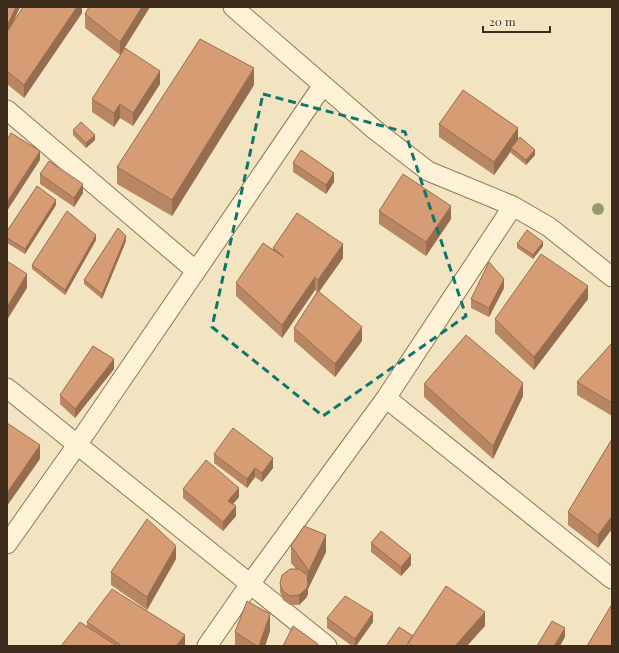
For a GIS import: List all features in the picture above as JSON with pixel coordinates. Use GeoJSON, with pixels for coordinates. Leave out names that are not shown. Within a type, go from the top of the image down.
{"type":"FeatureCollection","features":[{"type":"Feature","properties":{"kind":"street"},"geometry":{"type":"LineString","coordinates":[[233,7],[375,130],[428,171],[513,206],[549,227],[612,277]]}},
{"type":"Feature","properties":{"kind":"street"},"geometry":{"type":"LineString","coordinates":[[7,544],[77,445],[323,85]]}},
{"type":"Feature","properties":{"kind":"street"},"geometry":{"type":"LineString","coordinates":[[7,110],[196,271]]}},
{"type":"Feature","properties":{"kind":"street"},"geometry":{"type":"LineString","coordinates":[[207,646],[250,584],[386,398],[513,206]]}},
{"type":"Feature","properties":{"kind":"street"},"geometry":{"type":"LineString","coordinates":[[7,388],[326,646]]}},
{"type":"Feature","properties":{"kind":"street"},"geometry":{"type":"LineString","coordinates":[[386,398],[612,579]]}},
{"type":"Feature","properties":{"kind":"highlighted area"},"geometry":{"type":"Polygon","coordinates":[[[263,94],[405,132],[466,316],[323,416],[212,327],[263,94]]]}},
{"type":"Feature","properties":{"kind":"building"},"geometry":{"type":"Polygon","coordinates":[[[7,7],[16,7],[7,26],[7,7]]]}},
{"type":"Feature","properties":{"kind":"building"},"geometry":{"type":"Polygon","coordinates":[[[23,7],[77,7],[24,85],[7,71],[7,32],[23,7]]]}},
{"type":"Feature","properties":{"kind":"building"},"geometry":{"type":"Polygon","coordinates":[[[89,7],[142,7],[120,42],[85,14],[89,7]]]}},
{"type":"Feature","properties":{"kind":"building"},"geometry":{"type":"Polygon","coordinates":[[[200,39],[254,68],[172,200],[117,167],[200,39]]]}},
{"type":"Feature","properties":{"kind":"building"},"geometry":{"type":"Polygon","coordinates":[[[125,48],[160,71],[133,113],[120,104],[114,113],[92,99],[125,48]]]}},
{"type":"Feature","properties":{"kind":"building"},"geometry":{"type":"Polygon","coordinates":[[[463,90],[518,128],[494,162],[439,124],[463,90]]]}},
{"type":"Feature","properties":{"kind":"building"},"geometry":{"type":"Polygon","coordinates":[[[81,122],[95,135],[86,143],[73,130],[81,122]]]}},
{"type":"Feature","properties":{"kind":"building"},"geometry":{"type":"Polygon","coordinates":[[[11,133],[40,151],[7,202],[7,140],[11,133]]]}},
{"type":"Feature","properties":{"kind":"building"},"geometry":{"type":"Polygon","coordinates":[[[520,137],[535,150],[526,160],[511,148],[520,137]]]}},
{"type":"Feature","properties":{"kind":"building"},"geometry":{"type":"Polygon","coordinates":[[[301,150],[334,173],[326,185],[293,163],[301,150]]]}},
{"type":"Feature","properties":{"kind":"building"},"geometry":{"type":"Polygon","coordinates":[[[49,161],[83,184],[74,198],[40,174],[49,161]]]}},
{"type":"Feature","properties":{"kind":"building"},"geometry":{"type":"Polygon","coordinates":[[[403,174],[451,206],[426,242],[379,211],[403,174]]]}},
{"type":"Feature","properties":{"kind":"building"},"geometry":{"type":"Polygon","coordinates":[[[37,186],[56,200],[25,249],[7,238],[7,231],[37,186]]]}},
{"type":"Feature","properties":{"kind":"building"},"geometry":{"type":"Polygon","coordinates":[[[67,211],[96,235],[65,290],[32,265],[67,211]]]}},
{"type":"Feature","properties":{"kind":"building"},"geometry":{"type":"Polygon","coordinates":[[[297,213],[343,244],[318,280],[315,277],[282,325],[236,283],[263,243],[284,257],[273,248],[297,213]]]}},
{"type":"Feature","properties":{"kind":"building"},"geometry":{"type":"Polygon","coordinates":[[[118,228],[126,236],[102,294],[84,280],[118,228]]]}},
{"type":"Feature","properties":{"kind":"building"},"geometry":{"type":"Polygon","coordinates":[[[527,230],[543,242],[533,255],[517,244],[527,230]]]}},
{"type":"Feature","properties":{"kind":"building"},"geometry":{"type":"Polygon","coordinates":[[[541,254],[588,286],[534,357],[495,319],[541,254]]]}},
{"type":"Feature","properties":{"kind":"building"},"geometry":{"type":"Polygon","coordinates":[[[7,261],[27,274],[7,307],[7,261]]]}},
{"type":"Feature","properties":{"kind":"building"},"geometry":{"type":"Polygon","coordinates":[[[489,262],[504,279],[489,308],[471,299],[489,262]]]}},
{"type":"Feature","properties":{"kind":"building"},"geometry":{"type":"Polygon","coordinates":[[[318,291],[362,327],[335,364],[294,328],[318,291]]]}},
{"type":"Feature","properties":{"kind":"building"},"geometry":{"type":"Polygon","coordinates":[[[466,335],[523,383],[493,446],[424,384],[466,335]]]}},
{"type":"Feature","properties":{"kind":"building"},"geometry":{"type":"Polygon","coordinates":[[[612,343],[612,403],[577,382],[612,343]]]}},
{"type":"Feature","properties":{"kind":"building"},"geometry":{"type":"Polygon","coordinates":[[[93,346],[114,359],[75,409],[60,395],[93,346]]]}},
{"type":"Feature","properties":{"kind":"building"},"geometry":{"type":"Polygon","coordinates":[[[7,423],[40,445],[7,493],[7,423]]]}},
{"type":"Feature","properties":{"kind":"building"},"geometry":{"type":"Polygon","coordinates":[[[233,428],[273,458],[262,473],[255,468],[247,479],[214,454],[233,428]]]}},
{"type":"Feature","properties":{"kind":"building"},"geometry":{"type":"Polygon","coordinates":[[[612,439],[612,516],[598,535],[568,512],[612,439]]]}},
{"type":"Feature","properties":{"kind":"building"},"geometry":{"type":"Polygon","coordinates":[[[206,460],[239,488],[228,501],[236,506],[223,522],[183,489],[206,460]]]}},
{"type":"Feature","properties":{"kind":"building"},"geometry":{"type":"Polygon","coordinates":[[[147,519],[176,546],[147,597],[111,572],[147,519]]]}},
{"type":"Feature","properties":{"kind":"building"},"geometry":{"type":"Polygon","coordinates":[[[304,526],[326,535],[308,573],[307,568],[291,546],[304,526]]]}},
{"type":"Feature","properties":{"kind":"building"},"geometry":{"type":"Polygon","coordinates":[[[381,531],[411,555],[401,567],[371,543],[381,531]]]}},
{"type":"Feature","properties":{"kind":"building"},"geometry":{"type":"Polygon","coordinates":[[[290,569],[299,569],[307,575],[308,585],[299,595],[290,596],[283,591],[281,587],[280,583],[282,575],[290,569]]]}},
{"type":"Feature","properties":{"kind":"building"},"geometry":{"type":"Polygon","coordinates":[[[446,586],[485,612],[455,646],[413,646],[408,643],[446,586]]]}},
{"type":"Feature","properties":{"kind":"building"},"geometry":{"type":"Polygon","coordinates":[[[112,589],[185,635],[176,646],[122,646],[87,622],[112,589]]]}},
{"type":"Feature","properties":{"kind":"building"},"geometry":{"type":"Polygon","coordinates":[[[345,596],[373,613],[355,639],[327,618],[345,596]]]}},
{"type":"Feature","properties":{"kind":"building"},"geometry":{"type":"Polygon","coordinates":[[[247,601],[270,614],[259,646],[235,632],[247,601]]]}},
{"type":"Feature","properties":{"kind":"building"},"geometry":{"type":"Polygon","coordinates":[[[612,604],[612,646],[587,646],[612,604]]]}},
{"type":"Feature","properties":{"kind":"building"},"geometry":{"type":"Polygon","coordinates":[[[552,621],[565,628],[554,646],[537,646],[552,621]]]}},
{"type":"Feature","properties":{"kind":"building"},"geometry":{"type":"Polygon","coordinates":[[[80,622],[117,646],[61,646],[80,622]]]}},
{"type":"Feature","properties":{"kind":"building"},"geometry":{"type":"Polygon","coordinates":[[[293,626],[318,644],[317,646],[283,646],[293,626]]]}},
{"type":"Feature","properties":{"kind":"building"},"geometry":{"type":"Polygon","coordinates":[[[399,627],[413,636],[408,643],[408,646],[386,646],[399,627]]]}}]}
